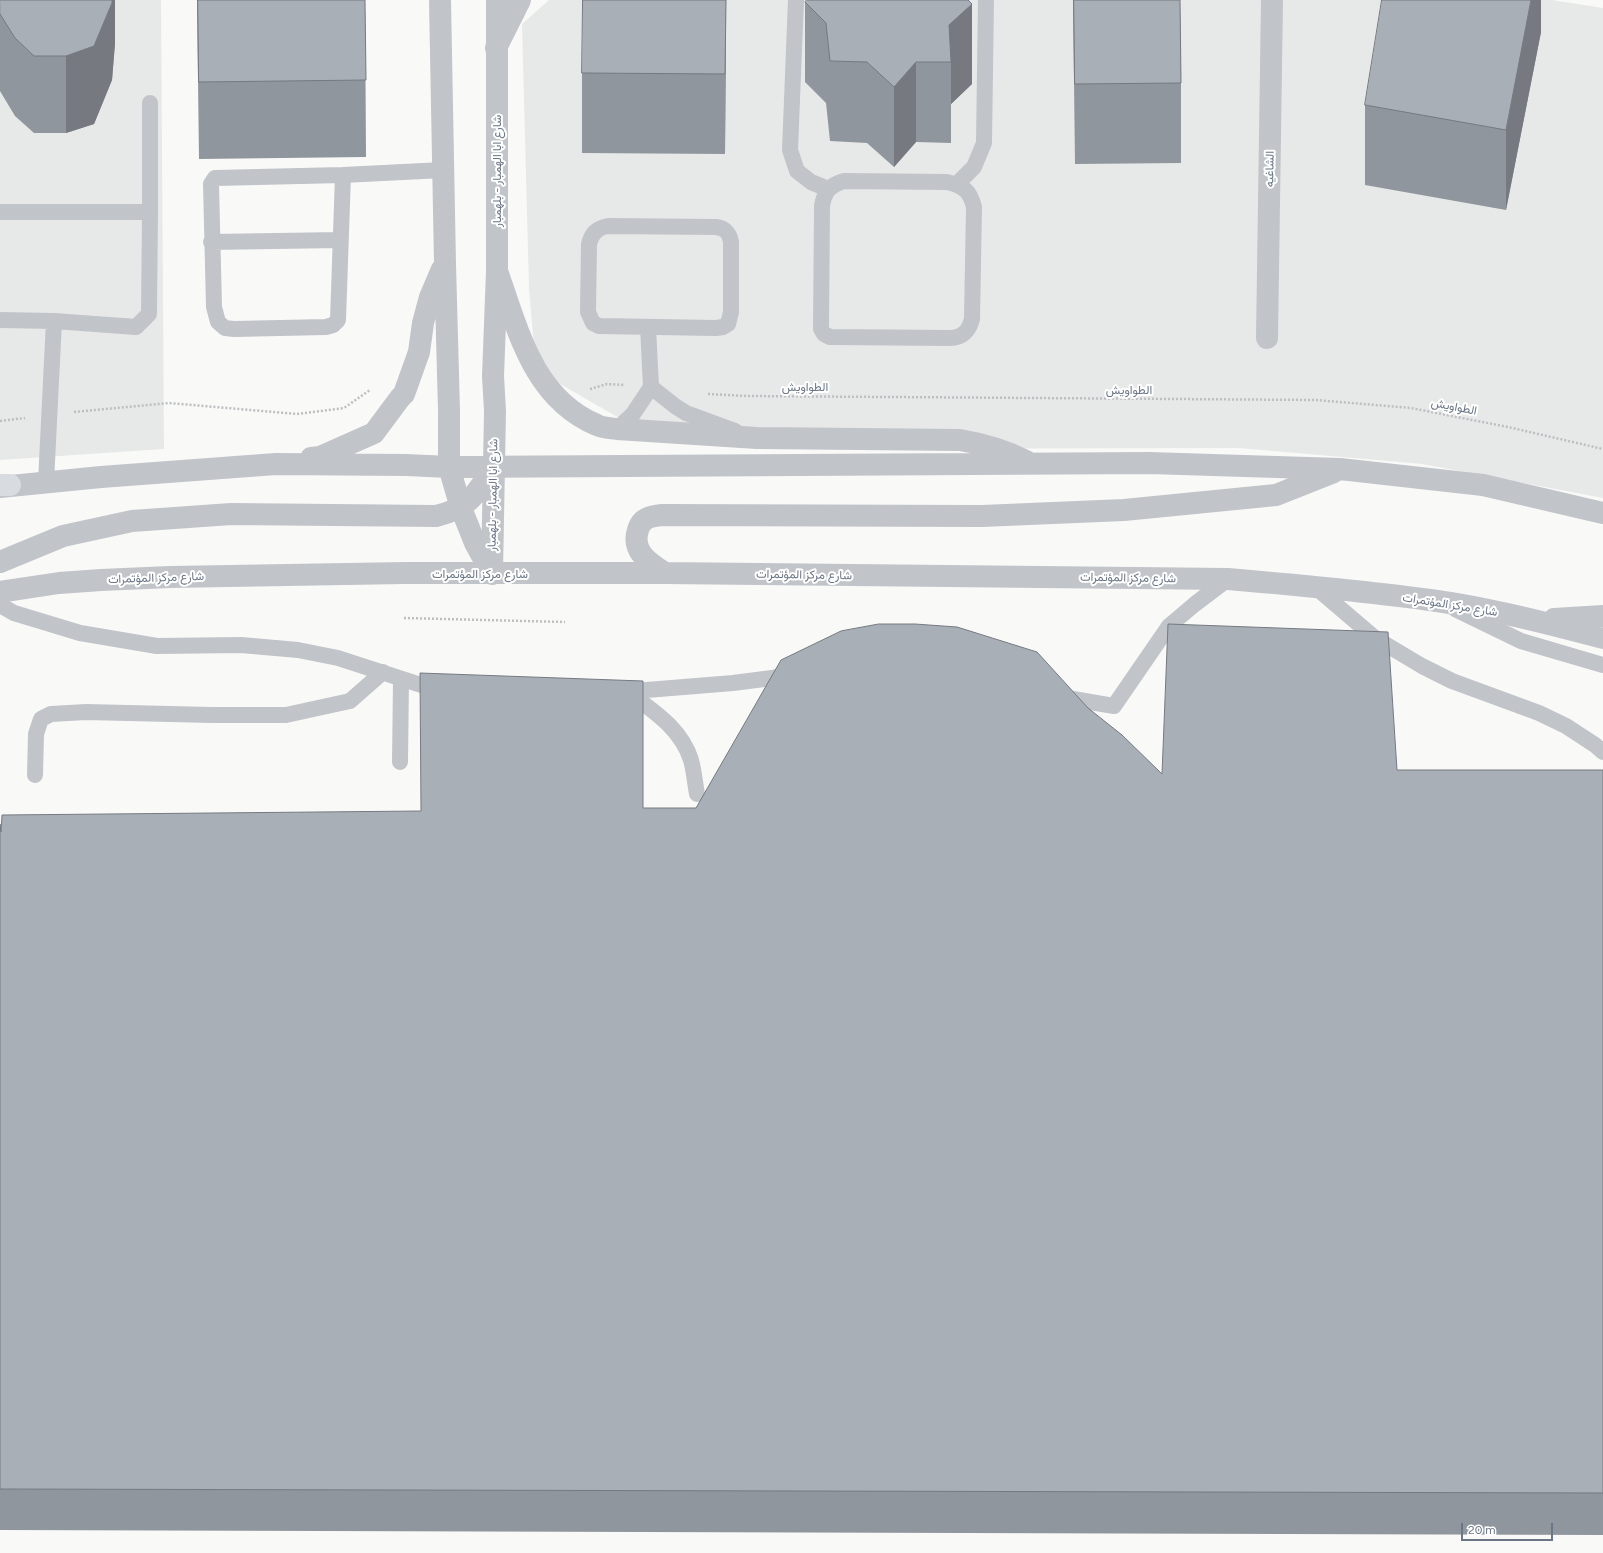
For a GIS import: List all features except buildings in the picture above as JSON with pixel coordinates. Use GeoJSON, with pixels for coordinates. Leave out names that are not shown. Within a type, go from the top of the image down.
{"type":"FeatureCollection","features":[{"type":"Feature","properties":{"kind":"street","name":"شارع ابا الهمبار - بلهمبار"},"geometry":{"type":"LineString","coordinates":[[440,0],[449,467],[461,508],[475,543],[492,574]]}},
{"type":"Feature","properties":{"kind":"street","name":"شارع ابا الهمبار - بلهمبار"},"geometry":{"type":"LineString","coordinates":[[492,574],[495,411],[493,376],[497,271],[497,0]]}},
{"type":"Feature","properties":{"kind":"street"},"geometry":{"type":"LineString","coordinates":[[496,48],[520,0]]}},
{"type":"Feature","properties":{"kind":"street","name":"الشاغيه"},"geometry":{"type":"LineString","coordinates":[[1267,338],[1272,0]]}},
{"type":"Feature","properties":{"kind":"street"},"geometry":{"type":"LineString","coordinates":[[276,464],[293,460],[320,457],[374,433],[404,394],[419,352],[423,323],[430,297],[445,264]]}},
{"type":"Feature","properties":{"kind":"street"},"geometry":{"type":"LineString","coordinates":[[497,271],[524,349],[542,380],[560,403],[582,418],[598,426],[618,429],[757,438],[960,440],[986,444],[1010,452],[1033,464]]}},
{"type":"Feature","properties":{"kind":"street"},"geometry":{"type":"LineString","coordinates":[[3,486],[276,464],[406,465],[449,467],[1149,463],[1340,470],[1483,485],[1603,513]]}},
{"type":"Feature","properties":{"kind":"street"},"geometry":{"type":"LineString","coordinates":[[0,562],[63,536],[132,521],[230,514],[436,516],[461,508],[472,498],[494,466]]}},
{"type":"Feature","properties":{"kind":"street"},"geometry":{"type":"LineString","coordinates":[[665,574],[644,558],[638,550],[636,535],[639,526],[643,520],[650,516],[982,516],[1124,510],[1276,496],[1340,470]]}},
{"type":"Feature","properties":{"kind":"street","name":"شارع مركز المؤتمرات"},"geometry":{"type":"LineString","coordinates":[[0,592],[59,583],[163,577],[405,574],[665,574],[1228,579],[1314,586],[1438,601],[1535,620],[1603,638]]}},
{"type":"Feature","properties":{"kind":"street"},"geometry":{"type":"LineString","coordinates":[[1535,620],[1603,616]]}},
{"type":"Feature","properties":{"kind":"lane"},"geometry":{"type":"LineString","coordinates":[[796,0],[790,150],[797,171],[811,182],[828,189]]}},
{"type":"Feature","properties":{"kind":"lane"},"geometry":{"type":"LineString","coordinates":[[957,184],[974,167],[984,143],[986,0]]}},
{"type":"Feature","properties":{"kind":"lane"},"geometry":{"type":"LineString","coordinates":[[0,320],[54,321],[136,327],[149,314],[150,103]]}},
{"type":"Feature","properties":{"kind":"lane"},"geometry":{"type":"LineString","coordinates":[[343,175],[338,320],[333,325],[326,327],[225,328],[218,322],[214,307],[211,242],[211,184],[215,178],[343,175],[443,170]]}},
{"type":"Feature","properties":{"kind":"lane"},"geometry":{"type":"LineString","coordinates":[[844,181],[947,182],[957,184],[966,190],[972,198],[974,207],[972,319],[970,327],[966,333],[959,337],[951,338],[830,337],[824,334],[821,329],[822,206],[823,197],[828,189],[835,183],[844,181]]}},
{"type":"Feature","properties":{"kind":"lane"},"geometry":{"type":"LineString","coordinates":[[0,212],[150,212]]}},
{"type":"Feature","properties":{"kind":"lane"},"geometry":{"type":"LineString","coordinates":[[608,226],[716,227],[727,231],[732,242],[731,318],[728,324],[723,327],[716,328],[648,327],[599,326],[593,323],[590,318],[588,312],[589,244],[595,231],[601,227],[608,226]]}},
{"type":"Feature","properties":{"kind":"lane"},"geometry":{"type":"LineString","coordinates":[[211,242],[340,240]]}},
{"type":"Feature","properties":{"kind":"lane"},"geometry":{"type":"LineString","coordinates":[[46,482],[54,321]]}},
{"type":"Feature","properties":{"kind":"lane"},"geometry":{"type":"LineString","coordinates":[[618,429],[633,414],[651,387],[648,327]]}},
{"type":"Feature","properties":{"kind":"lane"},"geometry":{"type":"LineString","coordinates":[[651,387],[686,413],[757,438]]}},
{"type":"Feature","properties":{"kind":"lane"},"geometry":{"type":"LineString","coordinates":[[1044,693],[1072,700],[1114,706],[1169,626],[1228,579]]}},
{"type":"Feature","properties":{"kind":"lane"},"geometry":{"type":"LineString","coordinates":[[1314,586],[1375,638],[1422,666],[1452,681],[1539,713],[1566,726],[1603,752]]}},
{"type":"Feature","properties":{"kind":"lane"},"geometry":{"type":"LineString","coordinates":[[1438,601],[1521,641],[1603,665]]}},
{"type":"Feature","properties":{"kind":"lane"},"geometry":{"type":"LineString","coordinates":[[0,605],[14,613],[80,633],[157,646],[241,645],[298,650],[338,658],[420,685],[459,690]]}},
{"type":"Feature","properties":{"kind":"lane"},"geometry":{"type":"LineString","coordinates":[[605,692],[628,692],[733,683],[772,678],[803,671]]}},
{"type":"Feature","properties":{"kind":"lane"},"geometry":{"type":"LineString","coordinates":[[34,775],[36,734],[41,719],[51,714],[86,712],[204,715],[286,715],[350,701],[383,672]]}},
{"type":"Feature","properties":{"kind":"lane"},"geometry":{"type":"LineString","coordinates":[[400,762],[401,678]]}},
{"type":"Feature","properties":{"kind":"lane"},"geometry":{"type":"LineString","coordinates":[[628,692],[671,725],[680,737],[691,760],[697,794]]}},
{"type":"Feature","properties":{"kind":"path"},"geometry":{"type":"LineString","coordinates":[[0,421],[50,414],[169,403],[297,414],[344,408],[379,384],[400,398]]}},
{"type":"Feature","properties":{"kind":"path"},"geometry":{"type":"LineString","coordinates":[[560,403],[580,392],[607,384],[651,387]]}},
{"type":"Feature","properties":{"kind":"path","name":"الطواويش"},"geometry":{"type":"LineString","coordinates":[[704,394],[763,396],[1316,400],[1411,408],[1508,427],[1603,450]]}},
{"type":"Feature","properties":{"kind":"path"},"geometry":{"type":"LineString","coordinates":[[404,618],[565,622]]}},
{"type":"Feature","properties":{"kind":"shaded area"},"geometry":{"type":"Polygon","coordinates":[[[0,0],[161,0],[164,449],[0,460],[0,0]]]}},
{"type":"Feature","properties":{"kind":"shaded area"},"geometry":{"type":"Polygon","coordinates":[[[549,0],[1552,0],[1603,8],[1603,498],[1422,464],[1239,448],[830,449],[619,418],[536,370],[529,289],[522,24],[549,0]]]}}]}
